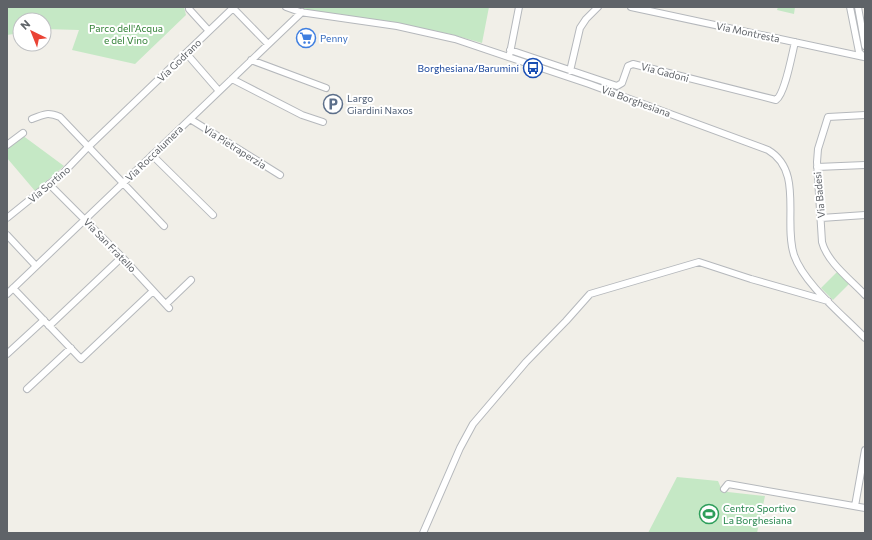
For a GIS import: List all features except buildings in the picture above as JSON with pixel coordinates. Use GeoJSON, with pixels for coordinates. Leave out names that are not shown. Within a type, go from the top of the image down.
{"type":"FeatureCollection","features":[{"type":"Feature","properties":{"kind":"street"},"geometry":{"type":"LineString","coordinates":[[190,7],[189,9],[191,13],[208,32]]}},
{"type":"Feature","properties":{"kind":"street","name":"Via Borghesiana"},"geometry":{"type":"LineString","coordinates":[[286,7],[302,12],[378,23],[432,33],[510,53],[756,145],[773,153],[784,166],[789,178],[790,234],[795,257],[805,276],[865,338]]}},
{"type":"Feature","properties":{"kind":"street"},"geometry":{"type":"LineString","coordinates":[[570,71],[580,28],[585,20],[598,7]]}},
{"type":"Feature","properties":{"kind":"street","name":"Via Montresta"},"geometry":{"type":"LineString","coordinates":[[631,7],[865,57]]}},
{"type":"Feature","properties":{"kind":"street"},"geometry":{"type":"LineString","coordinates":[[850,7],[860,52],[865,57]]}},
{"type":"Feature","properties":{"kind":"street"},"geometry":{"type":"LineString","coordinates":[[858,7],[863,28],[865,46]]}},
{"type":"Feature","properties":{"kind":"street","name":"Via Godrano"},"geometry":{"type":"LineString","coordinates":[[88,147],[234,8],[268,44]]}},
{"type":"Feature","properties":{"kind":"street"},"geometry":{"type":"LineString","coordinates":[[510,53],[520,8]]}},
{"type":"Feature","properties":{"kind":"street","name":"Via Roccalumera"},"geometry":{"type":"LineString","coordinates":[[7,294],[302,12]]}},
{"type":"Feature","properties":{"kind":"street","name":"Via Gadoni"},"geometry":{"type":"LineString","coordinates":[[510,53],[618,86],[622,82],[627,67],[630,64],[633,64],[776,100],[780,96],[786,80],[795,42]]}},
{"type":"Feature","properties":{"kind":"street"},"geometry":{"type":"LineString","coordinates":[[186,53],[219,90]]}},
{"type":"Feature","properties":{"kind":"street"},"geometry":{"type":"LineString","coordinates":[[251,60],[326,88]]}},
{"type":"Feature","properties":{"kind":"street"},"geometry":{"type":"LineString","coordinates":[[232,79],[302,115],[323,122]]}},
{"type":"Feature","properties":{"kind":"street"},"geometry":{"type":"LineString","coordinates":[[32,119],[50,113],[60,117],[164,226]]}},
{"type":"Feature","properties":{"kind":"street","name":"Via Badesi"},"geometry":{"type":"LineString","coordinates":[[865,115],[828,117],[818,150],[817,167],[822,242],[825,252],[832,262],[865,294]]}},
{"type":"Feature","properties":{"kind":"street","name":"Via Pietraperzia"},"geometry":{"type":"LineString","coordinates":[[190,119],[280,175]]}},
{"type":"Feature","properties":{"kind":"street"},"geometry":{"type":"LineString","coordinates":[[7,145],[23,133]]}},
{"type":"Feature","properties":{"kind":"street","name":"Via Sortino"},"geometry":{"type":"LineString","coordinates":[[7,218],[73,163],[88,147]]}},
{"type":"Feature","properties":{"kind":"street"},"geometry":{"type":"LineString","coordinates":[[152,155],[213,216]]}},
{"type":"Feature","properties":{"kind":"street"},"geometry":{"type":"LineString","coordinates":[[817,167],[865,165]]}},
{"type":"Feature","properties":{"kind":"street","name":"Via San Fratello"},"geometry":{"type":"LineString","coordinates":[[49,184],[85,219],[168,306],[191,280]]}},
{"type":"Feature","properties":{"kind":"street"},"geometry":{"type":"LineString","coordinates":[[821,218],[865,215]]}},
{"type":"Feature","properties":{"kind":"street"},"geometry":{"type":"LineString","coordinates":[[7,235],[36,266]]}},
{"type":"Feature","properties":{"kind":"street"},"geometry":{"type":"LineString","coordinates":[[49,326],[122,257]]}},
{"type":"Feature","properties":{"kind":"street"},"geometry":{"type":"LineString","coordinates":[[423,533],[460,448],[473,424],[526,362],[590,294],[699,262],[751,279],[829,301]]}},
{"type":"Feature","properties":{"kind":"street"},"geometry":{"type":"LineString","coordinates":[[13,288],[81,359],[153,291]]}},
{"type":"Feature","properties":{"kind":"street"},"geometry":{"type":"LineString","coordinates":[[7,354],[44,320]]}},
{"type":"Feature","properties":{"kind":"street"},"geometry":{"type":"LineString","coordinates":[[27,389],[71,348]]}},
{"type":"Feature","properties":{"kind":"street"},"geometry":{"type":"LineString","coordinates":[[855,506],[865,450]]}},
{"type":"Feature","properties":{"kind":"street"},"geometry":{"type":"LineString","coordinates":[[724,489],[728,484],[865,508]]}},
{"type":"Feature","properties":{"kind":"green space","name":"Parco dell'Acqua e del Vino"},"geometry":{"type":"Polygon","coordinates":[[[7,7],[184,7],[186,15],[135,64],[72,50],[79,30],[52,29],[52,12],[12,12],[12,34],[7,35],[7,7]]]}},
{"type":"Feature","properties":{"kind":"green space"},"geometry":{"type":"Polygon","coordinates":[[[286,7],[489,7],[482,43],[450,34],[286,7]]]}},
{"type":"Feature","properties":{"kind":"green space"},"geometry":{"type":"Polygon","coordinates":[[[778,7],[795,7],[794,14],[777,10],[778,7]]]}},
{"type":"Feature","properties":{"kind":"green space"},"geometry":{"type":"Polygon","coordinates":[[[22,135],[64,166],[35,191],[7,158],[7,148],[22,135]]]}},
{"type":"Feature","properties":{"kind":"green space"},"geometry":{"type":"Polygon","coordinates":[[[838,271],[850,283],[833,300],[821,288],[838,271]]]}},
{"type":"Feature","properties":{"kind":"green space","name":"Centro Sportivo La Borghesiana"},"geometry":{"type":"Polygon","coordinates":[[[677,477],[718,481],[721,488],[728,492],[765,496],[757,533],[648,533],[677,477]]]}},
{"type":"Feature","properties":{"kind":"place","name":"Penny"},"geometry":{"type":"Point","coordinates":[306,38]}},
{"type":"Feature","properties":{"kind":"place","name":"Borghesiana/Barumini"},"geometry":{"type":"Point","coordinates":[533,68]}},
{"type":"Feature","properties":{"kind":"place","name":"Largo Giardini Naxos"},"geometry":{"type":"Point","coordinates":[333,104]}},
{"type":"Feature","properties":{"kind":"place","name":"Centro Sportivo La Borghesiana"},"geometry":{"type":"Point","coordinates":[709,514]}}]}
